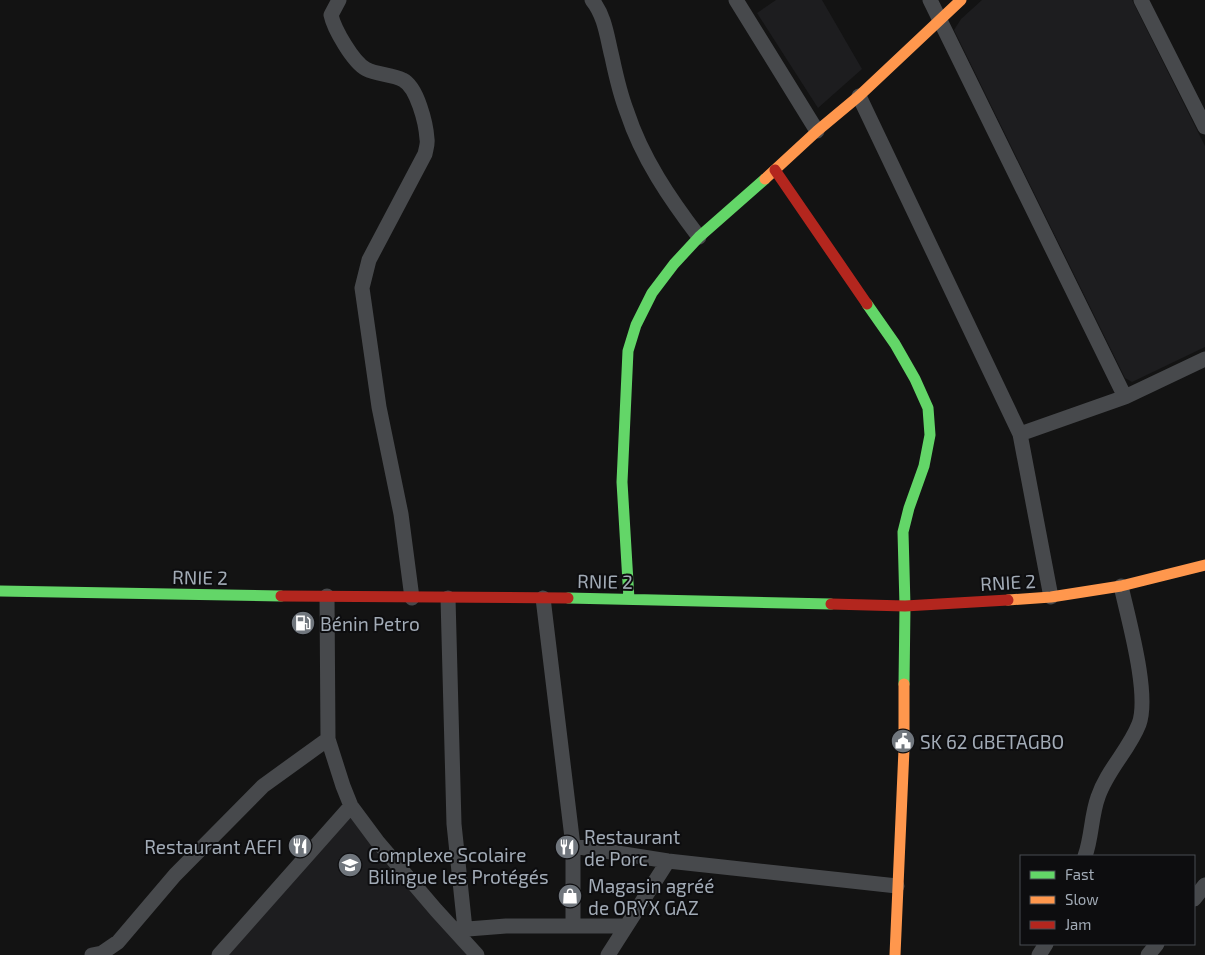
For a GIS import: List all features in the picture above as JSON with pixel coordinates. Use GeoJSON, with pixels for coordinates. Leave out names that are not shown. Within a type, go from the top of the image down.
{"type":"FeatureCollection","features":[{"type":"Feature","properties":{"kind":"main road"},"geometry":{"type":"LineString","coordinates":[[628,599],[622,482],[628,351],[636,325],[652,293],[674,264],[699,237],[745,198],[817,131],[859,96],[961,0]]}},
{"type":"Feature","properties":{"kind":"main road"},"geometry":{"type":"LineString","coordinates":[[775,170],[895,344],[915,379],[928,408],[930,435],[924,466],[909,508],[903,532],[906,606],[904,748],[895,955]]}},
{"type":"Feature","properties":{"kind":"main road","name":"RNIE 2"},"geometry":{"type":"LineString","coordinates":[[0,591],[412,598],[628,599],[906,606],[1051,597],[1121,586],[1205,564]]}},
{"type":"Feature","properties":{"kind":"street"},"geometry":{"type":"LineString","coordinates":[[339,0],[331,15],[333,26],[356,60],[365,68],[407,82],[419,102],[428,139],[425,154],[369,260],[362,288],[379,407],[401,514],[412,598]]}},
{"type":"Feature","properties":{"kind":"street"},"geometry":{"type":"LineString","coordinates":[[592,0],[598,7],[606,28],[620,93],[633,130],[674,203],[699,237]]}},
{"type":"Feature","properties":{"kind":"street"},"geometry":{"type":"LineString","coordinates":[[736,0],[817,131]]}},
{"type":"Feature","properties":{"kind":"street"},"geometry":{"type":"LineString","coordinates":[[930,0],[1125,397]]}},
{"type":"Feature","properties":{"kind":"street"},"geometry":{"type":"LineString","coordinates":[[1141,0],[1205,127]]}},
{"type":"Feature","properties":{"kind":"street"},"geometry":{"type":"LineString","coordinates":[[859,96],[1020,434],[1051,597]]}},
{"type":"Feature","properties":{"kind":"street"},"geometry":{"type":"LineString","coordinates":[[1020,434],[1125,397],[1205,359]]}},
{"type":"Feature","properties":{"kind":"street"},"geometry":{"type":"LineString","coordinates":[[1085,855],[1098,796],[1133,737],[1140,723],[1143,706],[1138,664],[1121,586]]}},
{"type":"Feature","properties":{"kind":"street"},"geometry":{"type":"LineString","coordinates":[[327,596],[328,739],[343,786],[352,806],[377,841],[459,930],[477,955]]}},
{"type":"Feature","properties":{"kind":"street"},"geometry":{"type":"LineString","coordinates":[[448,598],[459,930]]}},
{"type":"Feature","properties":{"kind":"street"},"geometry":{"type":"LineString","coordinates":[[543,598],[573,846],[572,925]]}},
{"type":"Feature","properties":{"kind":"street"},"geometry":{"type":"LineString","coordinates":[[92,955],[102,953],[118,942],[175,875],[263,786],[328,739]]}},
{"type":"Feature","properties":{"kind":"street"},"geometry":{"type":"LineString","coordinates":[[219,955],[352,806]]}},
{"type":"Feature","properties":{"kind":"street"},"geometry":{"type":"LineString","coordinates":[[573,846],[668,861],[897,886]]}},
{"type":"Feature","properties":{"kind":"street"},"geometry":{"type":"LineString","coordinates":[[608,955],[668,861]]}},
{"type":"Feature","properties":{"kind":"street"},"geometry":{"type":"LineString","coordinates":[[1195,898],[1205,885]]}},
{"type":"Feature","properties":{"kind":"street"},"geometry":{"type":"LineString","coordinates":[[459,930],[506,926],[626,926]]}},
{"type":"Feature","properties":{"kind":"street"},"geometry":{"type":"LineString","coordinates":[[1148,955],[1156,945]]}},
{"type":"Feature","properties":{"kind":"shaded area"},"geometry":{"type":"Polygon","coordinates":[[[776,0],[822,0],[862,69],[818,108],[757,13],[776,0]]]}},
{"type":"Feature","properties":{"kind":"shaded area"},"geometry":{"type":"Polygon","coordinates":[[[982,0],[1132,0],[1205,146],[1205,347],[1132,382],[1125,378],[954,30],[961,19],[982,0]]]}},
{"type":"Feature","properties":{"kind":"shaded area","name":"Complexe Scolaire Bilingue les Protégés"},"geometry":{"type":"Polygon","coordinates":[[[351,806],[479,955],[219,955],[351,806]]]}},
{"type":"Feature","properties":{"kind":"traffic: fast"},"geometry":{"type":"LineString","coordinates":[[629,599],[622,482],[628,351],[636,325],[652,293],[674,264],[699,237],[765,179]]}},
{"type":"Feature","properties":{"kind":"traffic: fast"},"geometry":{"type":"LineString","coordinates":[[867,304],[895,344],[915,379],[928,408],[930,435],[924,466],[909,508],[903,532],[905,606],[904,684]]}},
{"type":"Feature","properties":{"kind":"traffic: fast"},"geometry":{"type":"LineString","coordinates":[[0,591],[281,596]]}},
{"type":"Feature","properties":{"kind":"traffic: fast"},"geometry":{"type":"LineString","coordinates":[[568,598],[831,604]]}},
{"type":"Feature","properties":{"kind":"traffic: slow"},"geometry":{"type":"LineString","coordinates":[[765,179],[817,131],[859,96],[961,0]]}},
{"type":"Feature","properties":{"kind":"traffic: slow"},"geometry":{"type":"LineString","coordinates":[[1008,600],[1051,597],[1121,586],[1205,565]]}},
{"type":"Feature","properties":{"kind":"traffic: slow"},"geometry":{"type":"LineString","coordinates":[[895,955],[904,749],[904,684]]}},
{"type":"Feature","properties":{"kind":"traffic: jam"},"geometry":{"type":"LineString","coordinates":[[775,170],[867,304]]}},
{"type":"Feature","properties":{"kind":"traffic: jam"},"geometry":{"type":"LineString","coordinates":[[281,596],[568,598]]}},
{"type":"Feature","properties":{"kind":"traffic: jam"},"geometry":{"type":"LineString","coordinates":[[831,604],[905,606],[1008,600]]}},
{"type":"Feature","properties":{"kind":"place","name":"Bénin Petro"},"geometry":{"type":"Point","coordinates":[303,623]}},
{"type":"Feature","properties":{"kind":"place","name":"SK 62 GBETAGBO"},"geometry":{"type":"Point","coordinates":[903,741]}},
{"type":"Feature","properties":{"kind":"place","name":"Restaurant AEFI"},"geometry":{"type":"Point","coordinates":[300,846]}},
{"type":"Feature","properties":{"kind":"place","name":"Restaurant de Porc"},"geometry":{"type":"Point","coordinates":[567,847]}},
{"type":"Feature","properties":{"kind":"place","name":"Complexe Scolaire Bilingue les Protégés"},"geometry":{"type":"Point","coordinates":[350,865]}},
{"type":"Feature","properties":{"kind":"place","name":"Magasin agréé de ORYX GAZ"},"geometry":{"type":"Point","coordinates":[570,896]}}]}
